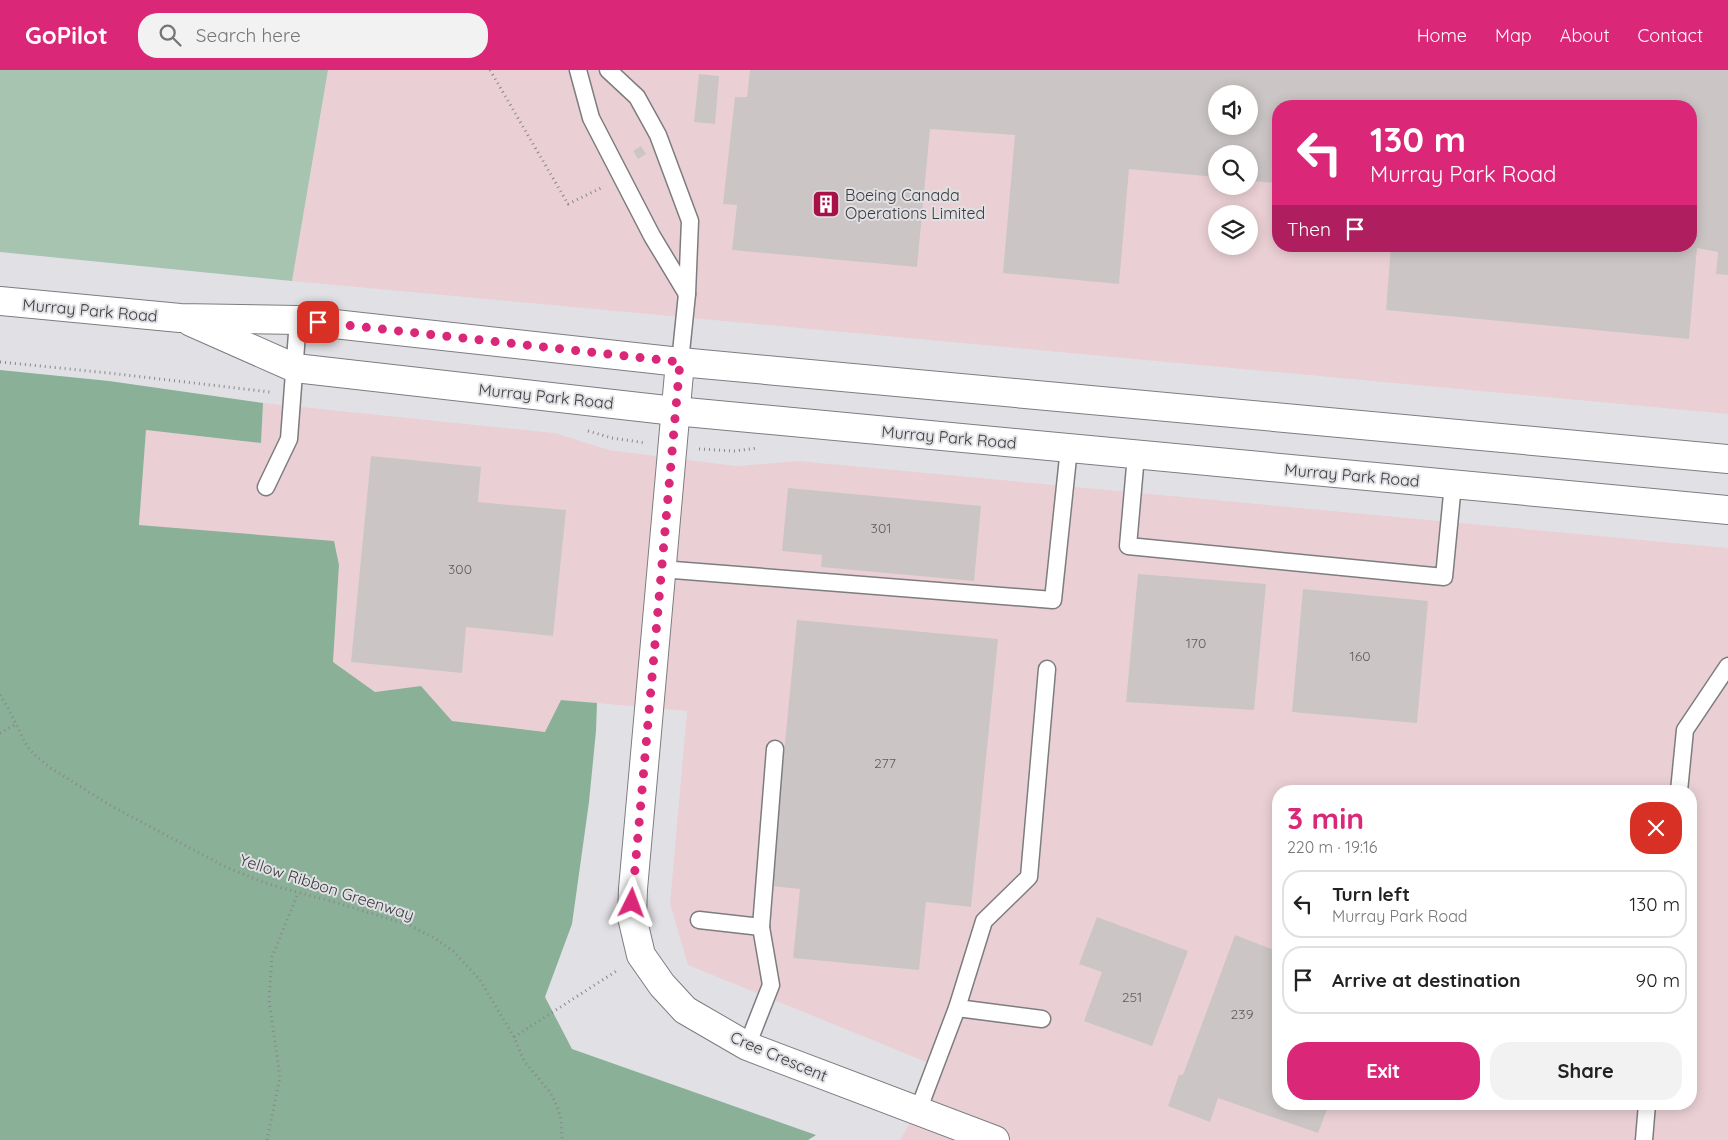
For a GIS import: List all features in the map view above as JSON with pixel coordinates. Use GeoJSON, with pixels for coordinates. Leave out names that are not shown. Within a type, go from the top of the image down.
{"type":"FeatureCollection","features":[{"type":"Feature","properties":{"kind":"street","name":"Murray Park Road"},"geometry":{"type":"LineString","coordinates":[[0,301],[180,318],[298,320],[680,362],[1728,459]]}},
{"type":"Feature","properties":{"kind":"street","name":"Murray Park Road"},"geometry":{"type":"LineString","coordinates":[[180,318],[294,368],[675,411],[1728,510]]}},
{"type":"Feature","properties":{"kind":"street","name":"Cree Crescent"},"geometry":{"type":"LineString","coordinates":[[680,362],[633,889],[632,917],[641,955],[662,986],[685,1010],[747,1046],[995,1140]]}},
{"type":"Feature","properties":{"kind":"lane"},"geometry":{"type":"LineString","coordinates":[[578,70],[591,118],[652,236],[688,294]]}},
{"type":"Feature","properties":{"kind":"lane"},"geometry":{"type":"LineString","coordinates":[[608,70],[637,97],[658,134],[690,221],[688,294],[680,362]]}},
{"type":"Feature","properties":{"kind":"lane"},"geometry":{"type":"LineString","coordinates":[[266,487],[289,439],[298,320]]}},
{"type":"Feature","properties":{"kind":"lane"},"geometry":{"type":"LineString","coordinates":[[661,569],[1053,600],[1069,448]]}},
{"type":"Feature","properties":{"kind":"lane"},"geometry":{"type":"LineString","coordinates":[[1136,454],[1128,546],[1444,578],[1453,484]]}},
{"type":"Feature","properties":{"kind":"lane"},"geometry":{"type":"LineString","coordinates":[[1680,785],[1685,730],[1728,666]]}},
{"type":"Feature","properties":{"kind":"lane"},"geometry":{"type":"LineString","coordinates":[[918,1111],[958,1008],[984,922],[1029,877],[1046,669]]}},
{"type":"Feature","properties":{"kind":"lane"},"geometry":{"type":"LineString","coordinates":[[747,1046],[771,985],[761,927],[775,749]]}},
{"type":"Feature","properties":{"kind":"lane"},"geometry":{"type":"LineString","coordinates":[[699,920],[761,927]]}},
{"type":"Feature","properties":{"kind":"lane"},"geometry":{"type":"LineString","coordinates":[[958,1008],[1042,1019]]}},
{"type":"Feature","properties":{"kind":"lane"},"geometry":{"type":"LineString","coordinates":[[1644,1140],[1646,1110]]}},
{"type":"Feature","properties":{"kind":"path"},"geometry":{"type":"LineString","coordinates":[[490,70],[568,204],[605,186]]}},
{"type":"Feature","properties":{"kind":"path","name":"Yellow Ribbon Greenway"},"geometry":{"type":"LineString","coordinates":[[0,695],[8,706],[27,746],[36,756],[49,767],[113,807],[228,868],[268,884],[409,925],[436,939],[453,951],[480,980],[514,1037],[524,1060],[550,1092],[557,1106],[562,1140]]}},
{"type":"Feature","properties":{"kind":"path"},"geometry":{"type":"LineString","coordinates":[[0,733],[16,724]]}},
{"type":"Feature","properties":{"kind":"path"},"geometry":{"type":"LineString","coordinates":[[267,1140],[280,1077],[270,1000],[272,957],[298,893]]}},
{"type":"Feature","properties":{"kind":"path"},"geometry":{"type":"LineString","coordinates":[[514,1037],[641,955]]}},
{"type":"Feature","properties":{"kind":"shaded area"},"geometry":{"type":"Polygon","coordinates":[[[328,70],[1728,70],[1728,414],[292,281],[328,70]]]}},
{"type":"Feature","properties":{"kind":"shaded area"},"geometry":{"type":"Polygon","coordinates":[[[263,403],[555,433],[609,450],[736,466],[798,461],[1728,548],[1728,1140],[900,1140],[941,1068],[688,965],[670,904],[687,711],[562,700],[546,732],[452,721],[421,686],[375,692],[333,662],[339,565],[139,525],[146,430],[261,443],[263,403]]]}},
{"type":"Feature","properties":{"kind":"green space"},"geometry":{"type":"Polygon","coordinates":[[[0,70],[328,70],[292,281],[0,252],[0,70]]]}},
{"type":"Feature","properties":{"kind":"green space"},"geometry":{"type":"Polygon","coordinates":[[[0,370],[109,381],[263,403],[261,443],[146,430],[139,525],[334,541],[339,565],[333,662],[375,692],[421,686],[452,721],[545,732],[561,700],[597,703],[589,802],[572,924],[545,997],[572,1049],[816,1135],[808,1140],[0,1140],[0,370]]]}},
{"type":"Feature","properties":{"kind":"building","name":"Boeing Canada Operations Limited"},"geometry":{"type":"Polygon","coordinates":[[[750,70],[1728,70],[1728,275],[1716,274],[1718,252],[1697,248],[1697,100],[1272,100],[1272,183],[1258,182],[1258,145],[1208,145],[1208,176],[1129,169],[1119,284],[1003,273],[1015,135],[930,129],[917,267],[732,250],[737,205],[723,204],[735,97],[747,97],[750,70]]]}},
{"type":"Feature","properties":{"kind":"building"},"geometry":{"type":"Polygon","coordinates":[[[699,74],[719,76],[715,124],[694,122],[699,74]]]}},
{"type":"Feature","properties":{"kind":"building"},"geometry":{"type":"Polygon","coordinates":[[[641,146],[646,154],[638,159],[633,151],[641,146]]]}},
{"type":"Feature","properties":{"kind":"building","name":"Boeing Canada Operations Limited"},"geometry":{"type":"Polygon","coordinates":[[[1391,252],[1697,252],[1689,339],[1386,310],[1391,252]]]}},
{"type":"Feature","properties":{"kind":"building"},"geometry":{"type":"Polygon","coordinates":[[[371,456],[481,467],[478,502],[566,510],[553,636],[466,627],[462,673],[351,662],[371,456]]]}},
{"type":"Feature","properties":{"kind":"building"},"geometry":{"type":"Polygon","coordinates":[[[788,488],[981,506],[974,581],[821,567],[822,555],[782,551],[788,488]]]}},
{"type":"Feature","properties":{"kind":"building"},"geometry":{"type":"Polygon","coordinates":[[[1138,574],[1266,584],[1254,710],[1126,702],[1138,574]]]}},
{"type":"Feature","properties":{"kind":"building"},"geometry":{"type":"Polygon","coordinates":[[[1303,589],[1428,601],[1417,723],[1292,712],[1303,589]]]}},
{"type":"Feature","properties":{"kind":"building"},"geometry":{"type":"Polygon","coordinates":[[[797,620],[998,639],[971,907],[926,902],[919,970],[793,958],[800,889],[771,886],[797,620]]]}},
{"type":"Feature","properties":{"kind":"building"},"geometry":{"type":"Polygon","coordinates":[[[1097,917],[1188,951],[1152,1046],[1084,1021],[1102,972],[1079,964],[1097,917]]]}},
{"type":"Feature","properties":{"kind":"building"},"geometry":{"type":"Polygon","coordinates":[[[1235,935],[1272,949],[1272,1110],[1327,1110],[1318,1133],[1218,1098],[1210,1122],[1168,1106],[1179,1075],[1183,1075],[1235,935]]]}},
{"type":"Feature","properties":{"kind":"place","name":"Boeing Canada Operations Limited"},"geometry":{"type":"Point","coordinates":[826,204]}},
{"type":"Feature","properties":{"kind":"route"},"geometry":{"type":"LineString","coordinates":[[318,322],[680,362],[632,903]]}}]}
